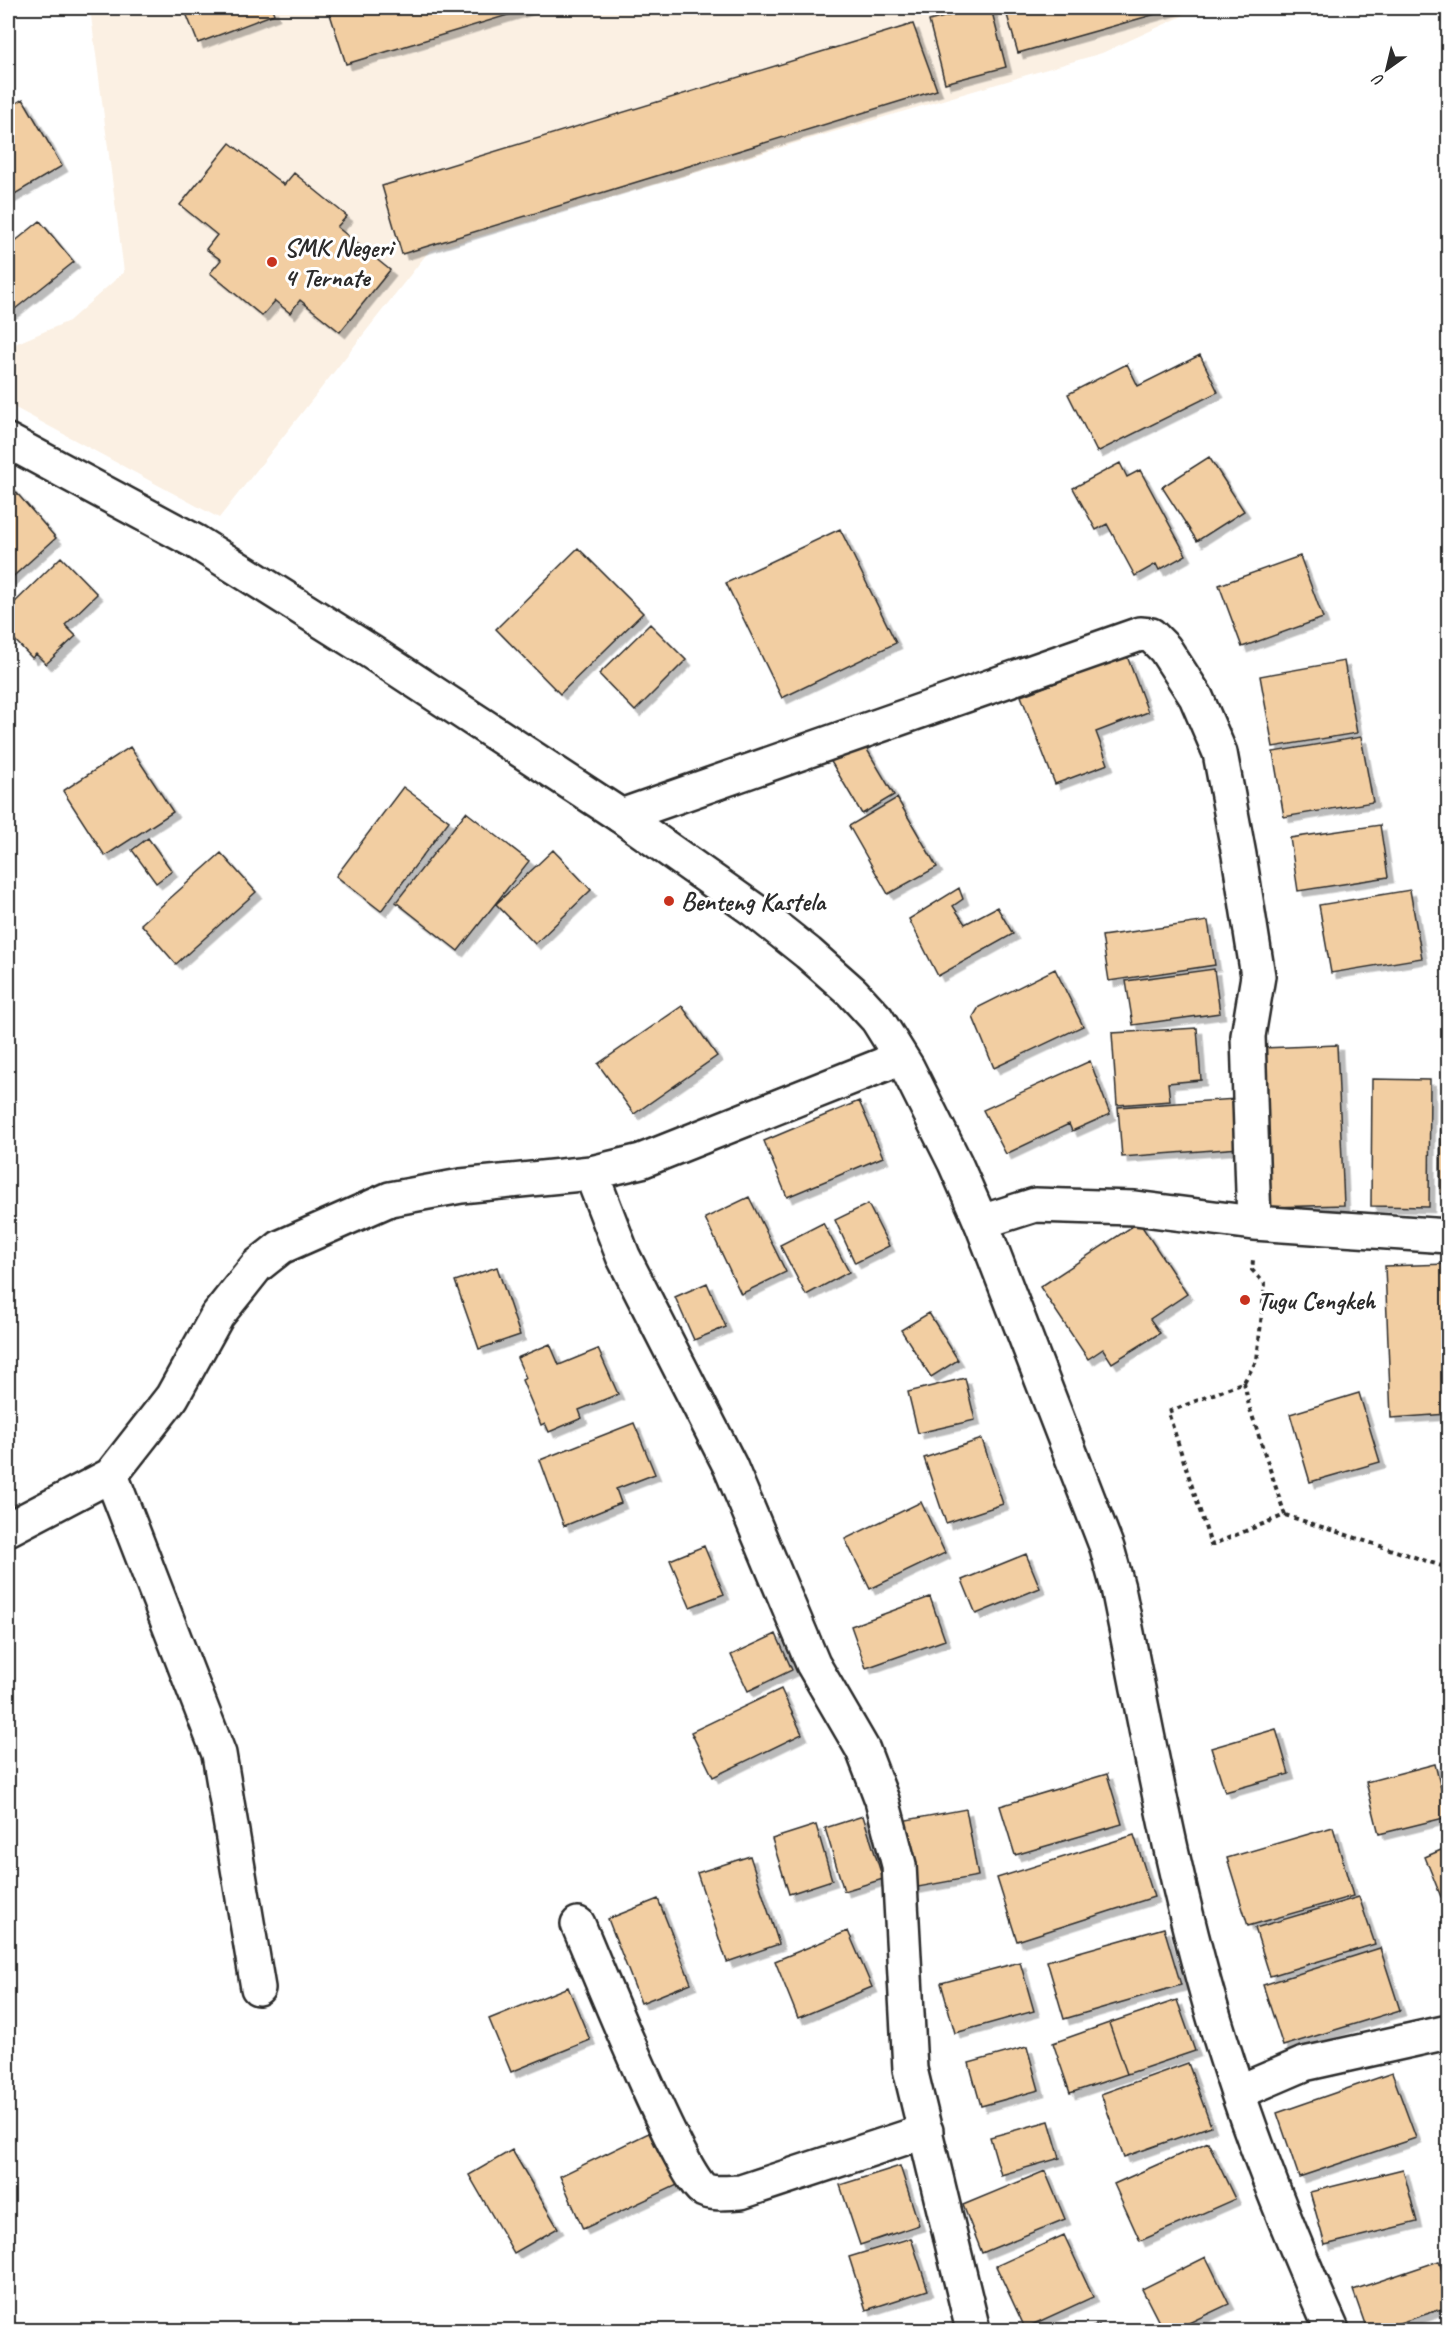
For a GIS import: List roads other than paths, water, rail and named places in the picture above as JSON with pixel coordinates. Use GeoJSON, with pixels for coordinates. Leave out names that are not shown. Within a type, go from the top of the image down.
{"type":"FeatureCollection","features":[{"type":"Feature","properties":{"kind":"main road"},"geometry":{"type":"LineString","coordinates":[[8,441],[196,542],[371,652],[621,816],[754,910],[852,992],[877,1019],[907,1067],[955,1163],[981,1222],[1107,1548],[1118,1588],[1192,1936],[1223,2048],[1272,2189],[1332,2331]]}},
{"type":"Feature","properties":{"kind":"main road"},"geometry":{"type":"LineString","coordinates":[[621,816],[1140,634],[1151,635],[1165,649],[1196,697],[1220,753],[1239,855],[1258,976],[1248,1036],[1254,1223]]}},
{"type":"Feature","properties":{"kind":"main road"},"geometry":{"type":"LineString","coordinates":[[8,1529],[111,1475],[172,1396],[217,1316],[257,1266],[281,1247],[390,1199],[461,1186],[591,1173],[641,1161],[900,1058]]}},
{"type":"Feature","properties":{"kind":"main road"},"geometry":{"type":"LineString","coordinates":[[591,1173],[623,1256],[730,1466],[813,1664],[863,1750],[882,1800],[899,1865],[910,2069],[973,2331]]}},
{"type":"Feature","properties":{"kind":"main road"},"geometry":{"type":"LineString","coordinates":[[981,1222],[1035,1205],[1135,1208],[1254,1223],[1449,1236]]}},
{"type":"Feature","properties":{"kind":"main road"},"geometry":{"type":"LineString","coordinates":[[111,1475],[219,1754],[258,1988]]}},
{"type":"Feature","properties":{"kind":"main road"},"geometry":{"type":"LineString","coordinates":[[578,1924],[663,2120],[692,2178],[704,2190],[721,2193],[741,2192],[926,2131]]}},
{"type":"Feature","properties":{"kind":"main road"},"geometry":{"type":"LineString","coordinates":[[1239,2092],[1304,2064],[1449,2032]]}},
{"type":"Feature","properties":{"kind":"place","name":"SMK Negeri 4 Ternate"},"geometry":{"type":"Point","coordinates":[272,262]}},
{"type":"Feature","properties":{"kind":"place","name":"Benteng Kastela"},"geometry":{"type":"Point","coordinates":[669,901]}},
{"type":"Feature","properties":{"kind":"place","name":"Tugu Cengkeh"},"geometry":{"type":"Point","coordinates":[1245,1300]}}]}
